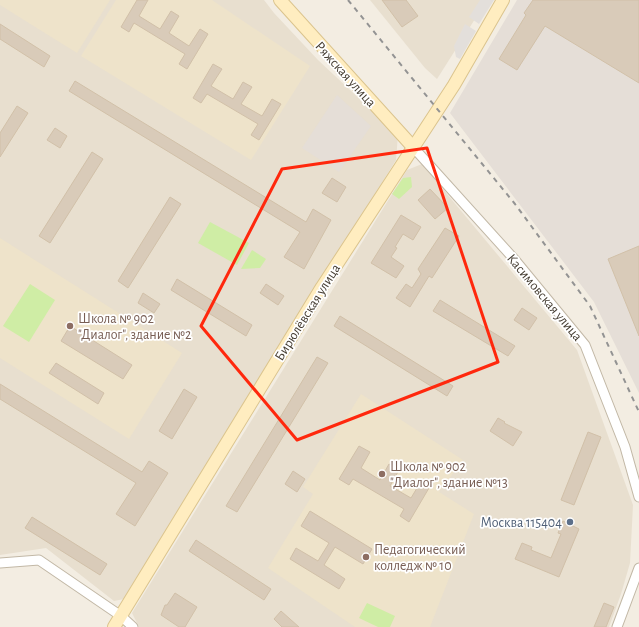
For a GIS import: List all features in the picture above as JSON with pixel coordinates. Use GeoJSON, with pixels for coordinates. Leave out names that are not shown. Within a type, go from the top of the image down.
{"type":"FeatureCollection","features":[{"type":"Feature","properties":{"kind":"street","name":"Ряжская улица"},"geometry":{"type":"LineString","coordinates":[[280,0],[413,147]]}},
{"type":"Feature","properties":{"kind":"street","name":"Бирюлёвская улица"},"geometry":{"type":"LineString","coordinates":[[114,627],[322,287],[454,85],[503,0]]}},
{"type":"Feature","properties":{"kind":"street","name":"Касимовская улица"},"geometry":{"type":"LineString","coordinates":[[413,147],[515,260],[585,345],[625,447],[639,497]]}},
{"type":"Feature","properties":{"kind":"street"},"geometry":{"type":"LineString","coordinates":[[0,563],[39,560],[121,616],[133,627]]}},
{"type":"Feature","properties":{"kind":"street"},"geometry":{"type":"LineString","coordinates":[[617,627],[639,568]]}},
{"type":"Feature","properties":{"kind":"highlighted area"},"geometry":{"type":"Polygon","coordinates":[[[427,148],[498,362],[297,440],[201,326],[282,169],[427,148]]]}},
{"type":"Feature","properties":{"kind":"shaded area"},"geometry":{"type":"Polygon","coordinates":[[[0,0],[264,0],[274,13],[318,60],[398,135],[396,160],[124,599],[114,601],[46,548],[0,555],[0,0]]]}},
{"type":"Feature","properties":{"kind":"shaded area"},"geometry":{"type":"Polygon","coordinates":[[[0,0],[110,0],[77,53],[0,5],[0,0]]]}},
{"type":"Feature","properties":{"kind":"shaded area"},"geometry":{"type":"Polygon","coordinates":[[[116,0],[212,0],[310,66],[251,160],[81,56],[116,0]]]}},
{"type":"Feature","properties":{"kind":"shaded area"},"geometry":{"type":"Polygon","coordinates":[[[370,0],[487,0],[437,79],[425,68],[370,0]]]}},
{"type":"Feature","properties":{"kind":"shaded area"},"geometry":{"type":"Polygon","coordinates":[[[480,0],[494,0],[479,24],[469,17],[480,0]]]}},
{"type":"Feature","properties":{"kind":"shaded area"},"geometry":{"type":"Polygon","coordinates":[[[517,0],[639,0],[639,393],[594,302],[450,113],[517,0]]]}},
{"type":"Feature","properties":{"kind":"shaded area"},"geometry":{"type":"Polygon","coordinates":[[[465,24],[476,31],[460,59],[456,57],[454,46],[465,24]]]}},
{"type":"Feature","properties":{"kind":"shaded area"},"geometry":{"type":"Polygon","coordinates":[[[337,95],[371,126],[339,172],[302,148],[337,95]]]}},
{"type":"Feature","properties":{"kind":"shaded area"},"geometry":{"type":"Polygon","coordinates":[[[422,164],[577,350],[633,505],[630,563],[609,627],[139,627],[132,613],[407,170],[422,164]]]}},
{"type":"Feature","properties":{"kind":"shaded area","name":"Школа № 902 \"Диалог\", здание №2"},"geometry":{"type":"Polygon","coordinates":[[[0,238],[182,353],[129,439],[0,358],[0,238]]]}},
{"type":"Feature","properties":{"kind":"shaded area"},"geometry":{"type":"Polygon","coordinates":[[[361,394],[463,460],[439,492],[474,514],[430,627],[355,627],[268,568],[313,494],[303,487],[361,394]]]}},
{"type":"Feature","properties":{"kind":"green space"},"geometry":{"type":"Polygon","coordinates":[[[411,177],[412,187],[399,199],[392,194],[403,178],[411,177]]]}},
{"type":"Feature","properties":{"kind":"green space"},"geometry":{"type":"Polygon","coordinates":[[[210,222],[249,243],[237,265],[198,243],[210,222]]]}},
{"type":"Feature","properties":{"kind":"green space"},"geometry":{"type":"Polygon","coordinates":[[[252,250],[266,259],[260,268],[241,269],[252,250]]]}},
{"type":"Feature","properties":{"kind":"green space"},"geometry":{"type":"Polygon","coordinates":[[[30,284],[55,300],[29,342],[3,326],[30,284]]]}},
{"type":"Feature","properties":{"kind":"green space"},"geometry":{"type":"Polygon","coordinates":[[[367,603],[395,616],[390,627],[378,627],[359,618],[367,603]]]}},
{"type":"Feature","properties":{"kind":"building"},"geometry":{"type":"Polygon","coordinates":[[[137,0],[148,0],[139,16],[160,29],[171,11],[179,16],[169,33],[189,46],[200,29],[208,34],[187,69],[179,64],[185,54],[134,23],[129,32],[121,27],[137,0]]]}},
{"type":"Feature","properties":{"kind":"building"},"geometry":{"type":"Polygon","coordinates":[[[382,0],[406,0],[418,16],[402,27],[382,0]]]}},
{"type":"Feature","properties":{"kind":"building"},"geometry":{"type":"Polygon","coordinates":[[[533,0],[639,0],[639,83],[545,26],[517,70],[499,59],[526,15],[524,13],[533,0]]]}},
{"type":"Feature","properties":{"kind":"building"},"geometry":{"type":"Polygon","coordinates":[[[0,24],[50,56],[44,67],[0,39],[0,24]]]}},
{"type":"Feature","properties":{"kind":"building"},"geometry":{"type":"Polygon","coordinates":[[[213,64],[222,69],[211,86],[233,99],[243,82],[252,87],[241,104],[262,116],[272,99],[281,104],[259,140],[251,135],[258,124],[207,94],[201,103],[193,98],[213,64]]]}},
{"type":"Feature","properties":{"kind":"building"},"geometry":{"type":"Polygon","coordinates":[[[75,81],[306,222],[313,209],[331,220],[304,269],[284,257],[300,232],[69,91],[75,81]]]}},
{"type":"Feature","properties":{"kind":"building"},"geometry":{"type":"Polygon","coordinates":[[[17,106],[28,113],[0,157],[0,133],[17,106]]]}},
{"type":"Feature","properties":{"kind":"building"},"geometry":{"type":"Polygon","coordinates":[[[55,128],[67,136],[60,148],[47,140],[55,128]]]}},
{"type":"Feature","properties":{"kind":"building"},"geometry":{"type":"Polygon","coordinates":[[[92,152],[103,159],[50,243],[39,236],[92,152]]]}},
{"type":"Feature","properties":{"kind":"building"},"geometry":{"type":"Polygon","coordinates":[[[332,178],[346,187],[337,202],[322,193],[332,178]]]}},
{"type":"Feature","properties":{"kind":"building"},"geometry":{"type":"Polygon","coordinates":[[[430,189],[448,208],[435,219],[418,200],[430,189]]]}},
{"type":"Feature","properties":{"kind":"building"},"geometry":{"type":"Polygon","coordinates":[[[170,197],[181,204],[128,288],[118,281],[170,197]]]}},
{"type":"Feature","properties":{"kind":"building"},"geometry":{"type":"Polygon","coordinates":[[[401,215],[421,227],[413,240],[403,234],[395,247],[397,248],[391,257],[404,266],[396,278],[371,263],[401,215]]]}},
{"type":"Feature","properties":{"kind":"building"},"geometry":{"type":"Polygon","coordinates":[[[445,228],[459,236],[432,278],[429,276],[410,307],[396,298],[406,284],[412,288],[421,274],[418,269],[445,228]]]}},
{"type":"Feature","properties":{"kind":"building"},"geometry":{"type":"Polygon","coordinates":[[[639,246],[639,336],[608,259],[639,246]]]}},
{"type":"Feature","properties":{"kind":"building"},"geometry":{"type":"Polygon","coordinates":[[[177,279],[252,325],[246,336],[171,290],[177,279]]]}},
{"type":"Feature","properties":{"kind":"building"},"geometry":{"type":"Polygon","coordinates":[[[266,284],[284,296],[278,305],[260,293],[266,284]]]}},
{"type":"Feature","properties":{"kind":"building"},"geometry":{"type":"Polygon","coordinates":[[[143,293],[160,304],[154,313],[138,303],[143,293]]]}},
{"type":"Feature","properties":{"kind":"building"},"geometry":{"type":"Polygon","coordinates":[[[440,300],[515,346],[508,356],[433,311],[440,300]]]}},
{"type":"Feature","properties":{"kind":"building"},"geometry":{"type":"Polygon","coordinates":[[[522,308],[537,318],[529,330],[514,320],[522,308]]]}},
{"type":"Feature","properties":{"kind":"building"},"geometry":{"type":"Polygon","coordinates":[[[340,316],[453,386],[447,396],[334,326],[340,316]]]}},
{"type":"Feature","properties":{"kind":"building"},"geometry":{"type":"Polygon","coordinates":[[[70,326],[132,365],[123,379],[61,341],[70,326]]]}},
{"type":"Feature","properties":{"kind":"building"},"geometry":{"type":"Polygon","coordinates":[[[317,357],[328,363],[237,512],[226,506],[317,357]]]}},
{"type":"Feature","properties":{"kind":"building"},"geometry":{"type":"Polygon","coordinates":[[[56,363],[104,393],[98,404],[49,373],[56,363]]]}},
{"type":"Feature","properties":{"kind":"building"},"geometry":{"type":"Polygon","coordinates":[[[0,384],[142,472],[149,461],[168,473],[135,526],[116,514],[136,483],[0,399],[0,384]]]}},
{"type":"Feature","properties":{"kind":"building"},"geometry":{"type":"Polygon","coordinates":[[[184,389],[197,397],[172,439],[159,431],[184,389]]]}},
{"type":"Feature","properties":{"kind":"building"},"geometry":{"type":"Polygon","coordinates":[[[498,418],[505,422],[504,423],[522,432],[513,446],[490,431],[498,418]]]}},
{"type":"Feature","properties":{"kind":"building"},"geometry":{"type":"Polygon","coordinates":[[[588,432],[601,437],[574,505],[561,500],[588,432]]]}},
{"type":"Feature","properties":{"kind":"building"},"geometry":{"type":"Polygon","coordinates":[[[359,446],[370,452],[361,468],[380,480],[389,464],[399,470],[390,486],[411,498],[420,483],[429,488],[409,522],[400,516],[404,509],[353,479],[349,485],[339,479],[359,446]]]}},
{"type":"Feature","properties":{"kind":"building"},"geometry":{"type":"Polygon","coordinates":[[[293,471],[305,479],[297,492],[285,484],[293,471]]]}},
{"type":"Feature","properties":{"kind":"building"},"geometry":{"type":"Polygon","coordinates":[[[310,511],[372,549],[363,564],[335,547],[324,565],[345,579],[339,589],[290,559],[296,548],[318,561],[329,543],[301,526],[310,511]]]}},
{"type":"Feature","properties":{"kind":"building"},"geometry":{"type":"Polygon","coordinates":[[[32,517],[107,564],[100,575],[25,528],[32,517]]]}},
{"type":"Feature","properties":{"kind":"building"},"geometry":{"type":"Polygon","coordinates":[[[563,521],[579,529],[559,577],[515,559],[522,543],[532,547],[531,550],[551,558],[561,534],[558,533],[563,521]]]}},
{"type":"Feature","properties":{"kind":"building"},"geometry":{"type":"Polygon","coordinates":[[[196,540],[271,589],[264,600],[189,551],[196,540]]]}},
{"type":"Feature","properties":{"kind":"building"},"geometry":{"type":"Polygon","coordinates":[[[175,593],[197,607],[185,627],[179,627],[161,615],[165,605],[167,605],[175,593]]]}},
{"type":"Feature","properties":{"kind":"building"},"geometry":{"type":"Polygon","coordinates":[[[604,603],[614,607],[606,627],[594,627],[604,603]]]}},
{"type":"Feature","properties":{"kind":"building"},"geometry":{"type":"Polygon","coordinates":[[[281,611],[299,627],[282,627],[274,619],[281,611]]]}},
{"type":"Feature","properties":{"kind":"railway"},"geometry":{"type":"LineString","coordinates":[[348,0],[515,204],[590,306],[639,412]]}},
{"type":"Feature","properties":{"kind":"place","name":"Школа № 902 \"Диалог\", здание №2"},"geometry":{"type":"Point","coordinates":[70,326]}},
{"type":"Feature","properties":{"kind":"place","name":"Школа № 902 \"Диалог\", здание №13"},"geometry":{"type":"Point","coordinates":[382,474]}},
{"type":"Feature","properties":{"kind":"place","name":"Москва 115404"},"geometry":{"type":"Point","coordinates":[570,522]}},
{"type":"Feature","properties":{"kind":"place","name":"Педагогический колледж № 10"},"geometry":{"type":"Point","coordinates":[366,557]}}]}
